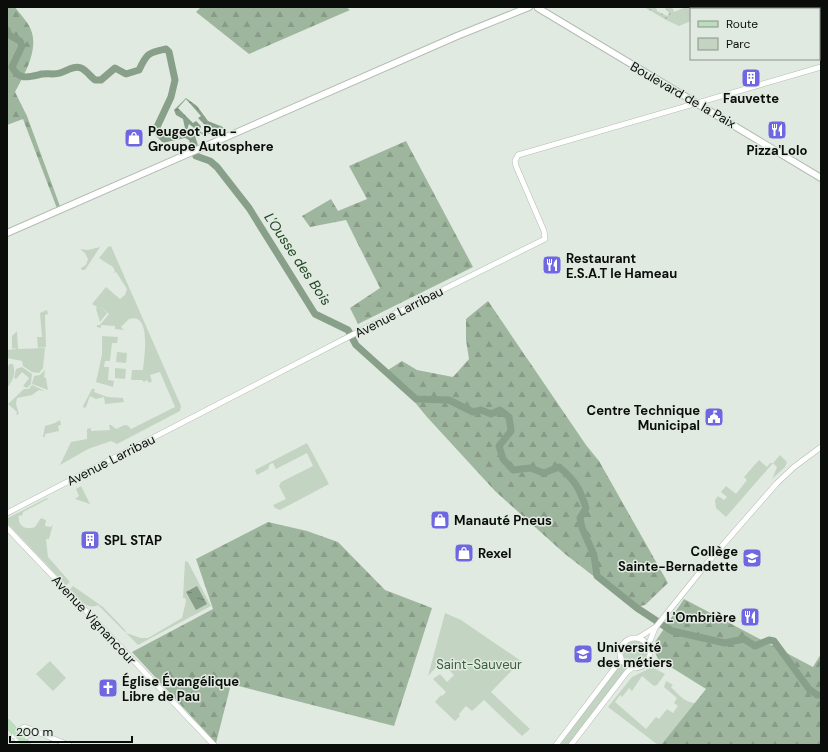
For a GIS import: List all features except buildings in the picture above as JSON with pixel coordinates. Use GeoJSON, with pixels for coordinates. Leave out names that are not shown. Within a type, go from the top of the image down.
{"type":"FeatureCollection","features":[{"type":"Feature","properties":{"kind":"main road"},"geometry":{"type":"LineString","coordinates":[[7,233],[457,36],[528,7]]}},
{"type":"Feature","properties":{"kind":"main road","name":"Boulevard de la Paix"},"geometry":{"type":"LineString","coordinates":[[540,8],[821,178]]}},
{"type":"Feature","properties":{"kind":"main road"},"geometry":{"type":"LineString","coordinates":[[7,723],[20,740]]}},
{"type":"Feature","properties":{"kind":"main road"},"geometry":{"type":"LineString","coordinates":[[7,729],[20,740]]}},
{"type":"Feature","properties":{"kind":"street"},"geometry":{"type":"LineString","coordinates":[[698,104],[821,67]]}},
{"type":"Feature","properties":{"kind":"street","name":"Avenue Larribau"},"geometry":{"type":"LineString","coordinates":[[7,513],[356,333],[545,239],[544,231],[516,166],[515,161],[518,155],[698,104]]}},
{"type":"Feature","properties":{"kind":"street"},"geometry":{"type":"LineString","coordinates":[[656,626],[638,638],[630,639],[624,643],[620,649],[621,658],[626,664],[633,667],[641,666],[648,660],[648,646],[660,620],[708,562],[777,484],[794,467],[821,447]]}},
{"type":"Feature","properties":{"kind":"street","name":"Avenue Vignancour"},"geometry":{"type":"LineString","coordinates":[[7,528],[214,745]]}},
{"type":"Feature","properties":{"kind":"street"},"geometry":{"type":"LineString","coordinates":[[638,638],[648,646]]}},
{"type":"Feature","properties":{"kind":"street"},"geometry":{"type":"LineString","coordinates":[[556,745],[621,658]]}},
{"type":"Feature","properties":{"kind":"street"},"geometry":{"type":"LineString","coordinates":[[571,745],[627,672],[633,667]]}},
{"type":"Feature","properties":{"kind":"street"},"geometry":{"type":"LineString","coordinates":[[20,740],[25,727],[36,733],[69,745]]}},
{"type":"Feature","properties":{"kind":"street"},"geometry":{"type":"LineString","coordinates":[[20,740],[30,734],[36,733]]}},
{"type":"Feature","properties":{"kind":"green space"},"geometry":{"type":"Polygon","coordinates":[[[7,7],[15,7],[28,24],[33,38],[32,54],[15,92],[27,116],[61,209],[58,211],[23,119],[7,125],[7,7]]]}},
{"type":"Feature","properties":{"kind":"green space"},"geometry":{"type":"Polygon","coordinates":[[[201,7],[346,7],[350,10],[249,54],[196,12],[201,7]]]}},
{"type":"Feature","properties":{"kind":"green space"},"geometry":{"type":"Polygon","coordinates":[[[644,7],[656,7],[657,11],[667,16],[669,13],[664,7],[669,7],[672,14],[668,21],[644,7]]]}},
{"type":"Feature","properties":{"kind":"green space"},"geometry":{"type":"Polygon","coordinates":[[[669,7],[672,7],[674,12],[686,7],[691,7],[690,21],[679,26],[668,21],[672,14],[669,7]]]}},
{"type":"Feature","properties":{"kind":"green space"},"geometry":{"type":"Polygon","coordinates":[[[406,141],[473,267],[358,324],[350,308],[380,288],[346,220],[310,227],[302,216],[331,199],[338,211],[367,199],[349,166],[406,141]]]}},
{"type":"Feature","properties":{"kind":"green space"},"geometry":{"type":"Polygon","coordinates":[[[111,246],[181,406],[180,411],[117,444],[111,441],[88,449],[60,465],[71,442],[87,439],[87,429],[91,428],[91,431],[110,430],[109,425],[116,429],[127,425],[131,429],[175,407],[160,372],[150,375],[152,381],[149,383],[147,380],[144,382],[142,380],[131,380],[132,370],[143,370],[145,337],[141,322],[136,319],[129,319],[121,327],[124,330],[115,329],[115,326],[101,325],[101,328],[97,327],[97,325],[100,325],[109,314],[100,306],[107,313],[100,322],[96,309],[97,307],[92,304],[106,287],[120,299],[125,295],[127,289],[116,272],[113,273],[115,271],[113,267],[99,258],[108,247],[111,246]]]}},
{"type":"Feature","properties":{"kind":"green space"},"geometry":{"type":"Polygon","coordinates":[[[100,247],[85,270],[82,270],[81,268],[86,265],[88,259],[85,253],[80,249],[88,250],[100,247]]]}},
{"type":"Feature","properties":{"kind":"green space"},"geometry":{"type":"Polygon","coordinates":[[[488,301],[586,445],[599,461],[668,583],[645,605],[640,606],[627,602],[565,554],[495,491],[427,417],[388,370],[402,361],[417,370],[453,377],[469,359],[466,340],[466,319],[488,301]]]}},
{"type":"Feature","properties":{"kind":"green space"},"geometry":{"type":"Polygon","coordinates":[[[47,310],[48,314],[45,315],[46,347],[38,348],[37,337],[42,337],[40,313],[47,310]]]}},
{"type":"Feature","properties":{"kind":"green space"},"geometry":{"type":"Polygon","coordinates":[[[17,331],[18,349],[45,348],[43,368],[39,373],[32,372],[23,366],[22,361],[7,358],[7,350],[16,349],[12,349],[12,336],[17,331]]]}},
{"type":"Feature","properties":{"kind":"green space"},"geometry":{"type":"Polygon","coordinates":[[[102,336],[118,337],[117,343],[112,343],[110,361],[105,361],[104,367],[109,367],[108,380],[114,381],[113,387],[96,382],[102,355],[102,336]]]}},
{"type":"Feature","properties":{"kind":"green space"},"geometry":{"type":"Polygon","coordinates":[[[117,352],[127,353],[126,363],[116,362],[117,352]]]}},
{"type":"Feature","properties":{"kind":"green space"},"geometry":{"type":"Polygon","coordinates":[[[9,364],[13,364],[14,374],[11,383],[7,388],[7,370],[9,364]]]}},
{"type":"Feature","properties":{"kind":"green space"},"geometry":{"type":"Polygon","coordinates":[[[22,367],[32,374],[31,384],[27,388],[23,386],[29,378],[22,372],[16,379],[14,378],[16,369],[22,367]]]}},
{"type":"Feature","properties":{"kind":"green space"},"geometry":{"type":"Polygon","coordinates":[[[115,368],[126,369],[125,379],[115,378],[115,368]]]}},
{"type":"Feature","properties":{"kind":"green space"},"geometry":{"type":"Polygon","coordinates":[[[45,370],[44,377],[46,378],[48,390],[32,384],[34,376],[40,375],[45,370]]]}},
{"type":"Feature","properties":{"kind":"green space"},"geometry":{"type":"Polygon","coordinates":[[[32,385],[45,391],[39,390],[32,395],[17,398],[16,404],[19,414],[16,415],[17,412],[8,404],[24,389],[29,389],[32,385]]]}},
{"type":"Feature","properties":{"kind":"green space"},"geometry":{"type":"Polygon","coordinates":[[[92,389],[95,389],[94,392],[107,397],[123,398],[124,402],[105,404],[104,397],[96,399],[90,396],[86,407],[84,408],[83,406],[92,389]]]}},
{"type":"Feature","properties":{"kind":"green space"},"geometry":{"type":"Polygon","coordinates":[[[60,420],[61,425],[58,426],[59,431],[45,434],[45,437],[43,437],[45,426],[60,420]]]}},
{"type":"Feature","properties":{"kind":"green space"},"geometry":{"type":"Polygon","coordinates":[[[307,443],[329,484],[280,510],[275,508],[273,505],[286,499],[279,486],[281,482],[313,466],[307,453],[276,469],[273,463],[270,464],[268,469],[257,475],[255,470],[307,443]]]}},
{"type":"Feature","properties":{"kind":"green space"},"geometry":{"type":"Polygon","coordinates":[[[780,455],[787,462],[785,467],[772,479],[777,467],[773,463],[780,455]]]}},
{"type":"Feature","properties":{"kind":"green space"},"geometry":{"type":"Polygon","coordinates":[[[759,460],[767,467],[770,463],[773,463],[726,517],[716,508],[715,500],[718,496],[724,500],[727,497],[721,492],[726,486],[736,494],[747,480],[744,477],[759,460]]]}},
{"type":"Feature","properties":{"kind":"green space"},"geometry":{"type":"Polygon","coordinates":[[[81,486],[90,504],[75,499],[79,496],[76,489],[81,486]]]}},
{"type":"Feature","properties":{"kind":"green space"},"geometry":{"type":"Polygon","coordinates":[[[47,498],[48,499],[23,512],[22,516],[19,515],[19,522],[25,528],[35,527],[41,518],[46,520],[45,526],[51,527],[53,524],[49,539],[46,539],[48,557],[70,582],[66,585],[8,524],[8,518],[47,498]]]}},
{"type":"Feature","properties":{"kind":"green space"},"geometry":{"type":"Polygon","coordinates":[[[268,522],[307,531],[338,542],[385,590],[432,608],[394,726],[231,684],[216,743],[132,652],[213,609],[196,559],[268,522]]]}},
{"type":"Feature","properties":{"kind":"green space"},"geometry":{"type":"Polygon","coordinates":[[[185,561],[188,562],[211,606],[138,645],[126,633],[141,638],[148,638],[182,618],[186,601],[185,598],[183,598],[185,561]]]}},
{"type":"Feature","properties":{"kind":"green space"},"geometry":{"type":"Polygon","coordinates":[[[73,586],[103,607],[125,630],[126,633],[98,605],[86,605],[70,589],[73,586]]]}},
{"type":"Feature","properties":{"kind":"green space"},"geometry":{"type":"Polygon","coordinates":[[[684,599],[813,667],[821,654],[821,745],[661,745],[706,689],[658,659],[655,652],[655,642],[684,599]]]}},
{"type":"Feature","properties":{"kind":"green space","name":"Saint-Sauveur"},"geometry":{"type":"Polygon","coordinates":[[[445,613],[461,620],[521,661],[491,692],[530,729],[522,736],[484,700],[472,711],[466,706],[455,721],[435,702],[446,692],[433,679],[440,674],[447,682],[454,675],[441,662],[428,676],[445,613]]]}},
{"type":"Feature","properties":{"kind":"green space"},"geometry":{"type":"Polygon","coordinates":[[[635,641],[644,644],[647,653],[644,662],[635,665],[626,662],[623,653],[626,644],[635,641]]]}},
{"type":"Feature","properties":{"kind":"green space"},"geometry":{"type":"Polygon","coordinates":[[[50,661],[66,678],[53,691],[36,674],[50,661]]]}},
{"type":"Feature","properties":{"kind":"green space"},"geometry":{"type":"Polygon","coordinates":[[[621,664],[627,668],[626,670],[569,745],[558,745],[621,664]]]}},
{"type":"Feature","properties":{"kind":"green space"},"geometry":{"type":"Polygon","coordinates":[[[652,667],[665,674],[657,685],[654,686],[642,676],[632,691],[629,688],[622,697],[620,695],[615,702],[646,729],[656,717],[659,719],[667,709],[673,713],[678,706],[674,703],[677,698],[664,687],[666,681],[673,685],[671,687],[682,697],[691,703],[695,703],[661,745],[658,745],[608,707],[632,677],[652,667]]]}},
{"type":"Feature","properties":{"kind":"water"},"geometry":{"type":"Polygon","coordinates":[[[186,98],[197,106],[208,121],[223,127],[223,132],[203,135],[189,124],[186,133],[183,119],[176,115],[174,110],[186,98]]]}},
{"type":"Feature","properties":{"kind":"water"},"geometry":{"type":"Polygon","coordinates":[[[197,586],[207,604],[196,610],[186,592],[197,586]]]}},
{"type":"Feature","properties":{"kind":"pier"},"geometry":{"type":"Polygon","coordinates":[[[186,99],[201,116],[198,118],[204,124],[208,127],[223,129],[223,132],[206,130],[202,133],[200,131],[201,126],[196,121],[193,123],[178,108],[186,99]]]}},
{"type":"Feature","properties":{"kind":"waterway","name":"L'Ousse des Bois"},"geometry":{"type":"LineString","coordinates":[[7,30],[9,35],[20,41],[22,46],[12,67],[18,74],[25,77],[44,74],[58,74],[78,67],[85,70],[95,80],[101,80],[115,68],[126,74],[139,70],[146,57],[152,53],[166,49],[169,52],[175,80],[171,97],[157,127],[159,134],[164,139],[186,134],[192,138],[194,144]]}},
{"type":"Feature","properties":{"kind":"waterway","name":"L'Ousse des Bois"},"geometry":{"type":"LineString","coordinates":[[196,156],[210,161],[217,167],[249,208],[315,314],[348,330],[356,345],[416,399],[449,400],[473,412],[481,410],[491,414],[500,410],[509,417],[511,431],[499,446],[503,459],[513,470],[530,468],[544,473],[559,467],[569,476],[582,495],[586,508],[580,518],[582,528],[594,555],[597,576],[637,608],[672,631],[725,643],[744,639],[755,646],[769,640],[774,641],[809,689],[817,695],[821,695]]}},
{"type":"Feature","properties":{"kind":"place","name":"Fauvette"},"geometry":{"type":"Point","coordinates":[751,78]}},
{"type":"Feature","properties":{"kind":"place","name":"Pizza'Lolo"},"geometry":{"type":"Point","coordinates":[777,130]}},
{"type":"Feature","properties":{"kind":"place","name":"Peugeot Pau - Groupe Autosphere"},"geometry":{"type":"Point","coordinates":[134,138]}},
{"type":"Feature","properties":{"kind":"place","name":"Restaurant E.S.A.T le Hameau"},"geometry":{"type":"Point","coordinates":[552,265]}},
{"type":"Feature","properties":{"kind":"place","name":"Centre Technique Municipal"},"geometry":{"type":"Point","coordinates":[714,417]}},
{"type":"Feature","properties":{"kind":"place","name":"Manauté Pneus"},"geometry":{"type":"Point","coordinates":[440,520]}},
{"type":"Feature","properties":{"kind":"place","name":"SPL STAP"},"geometry":{"type":"Point","coordinates":[90,540]}},
{"type":"Feature","properties":{"kind":"place","name":"Rexel"},"geometry":{"type":"Point","coordinates":[464,553]}},
{"type":"Feature","properties":{"kind":"place","name":"Collège Sainte-Bernadette"},"geometry":{"type":"Point","coordinates":[752,558]}},
{"type":"Feature","properties":{"kind":"place","name":"L'Ombrière"},"geometry":{"type":"Point","coordinates":[750,617]}},
{"type":"Feature","properties":{"kind":"place","name":"Université des métiers"},"geometry":{"type":"Point","coordinates":[583,654]}},
{"type":"Feature","properties":{"kind":"place","name":"Église Évangélique Libre de Pau"},"geometry":{"type":"Point","coordinates":[108,688]}}]}
